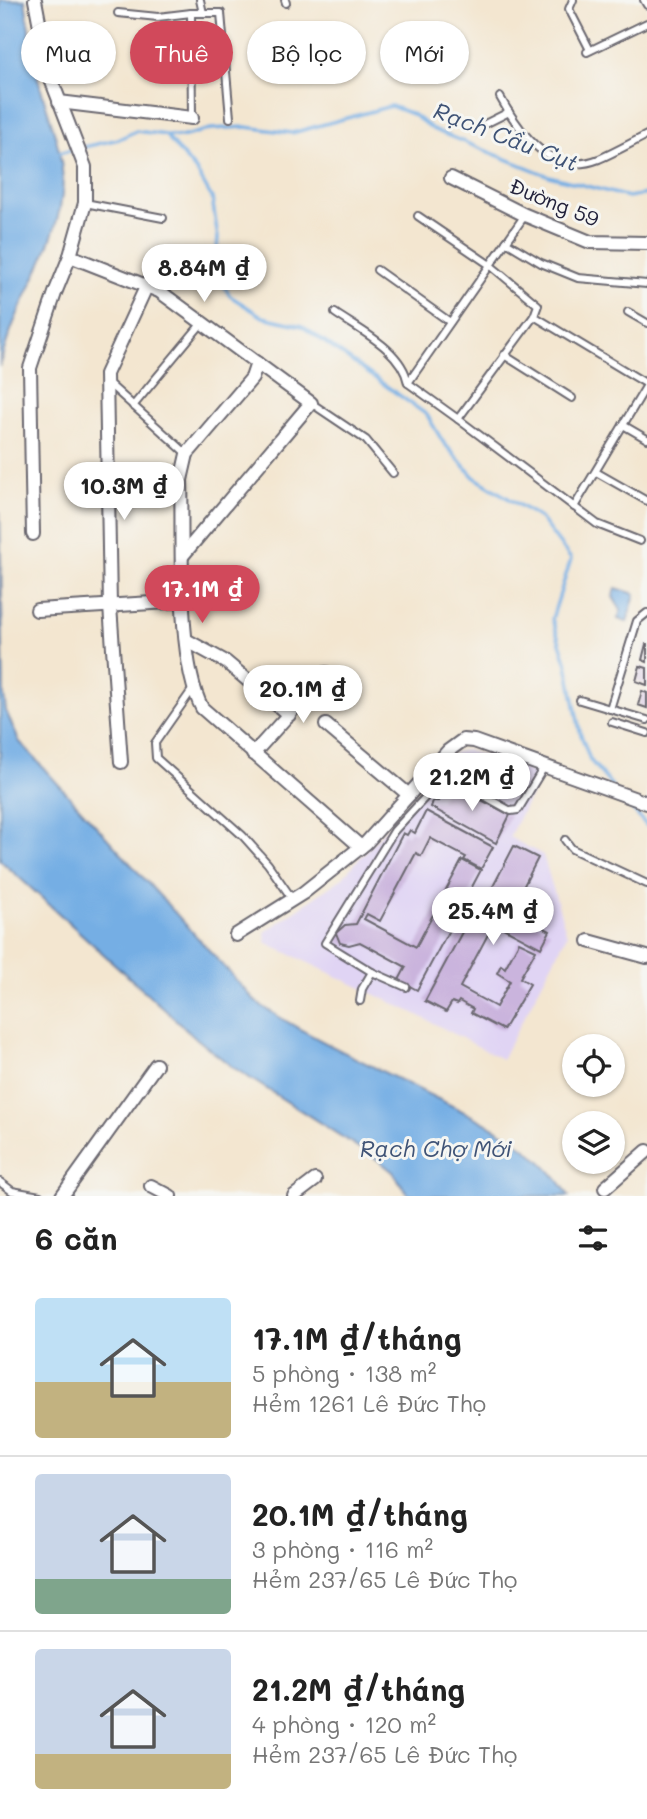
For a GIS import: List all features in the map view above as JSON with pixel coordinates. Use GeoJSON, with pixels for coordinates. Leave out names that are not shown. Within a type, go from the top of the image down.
{"type":"FeatureCollection","features":[{"type":"Feature","properties":{"kind":"street"},"geometry":{"type":"LineString","coordinates":[[33,534],[29,476],[30,368],[70,256],[85,202],[85,167],[71,124],[59,102],[49,74],[36,0]]}},
{"type":"Feature","properties":{"kind":"street"},"geometry":{"type":"LineString","coordinates":[[59,102],[192,118]]}},
{"type":"Feature","properties":{"kind":"street","name":"Đường 59"},"geometry":{"type":"LineString","coordinates":[[451,178],[525,215],[590,242],[647,243]]}},
{"type":"Feature","properties":{"kind":"street"},"geometry":{"type":"LineString","coordinates":[[70,256],[147,285],[311,402],[183,555]]}},
{"type":"Feature","properties":{"kind":"street"},"geometry":{"type":"LineString","coordinates":[[121,762],[110,606],[106,374],[147,285]]}},
{"type":"Feature","properties":{"kind":"street"},"geometry":{"type":"LineString","coordinates":[[257,363],[252,378],[187,454],[181,480],[186,640],[192,690],[202,708],[361,847]]}},
{"type":"Feature","properties":{"kind":"street"},"geometry":{"type":"LineString","coordinates":[[37,610],[185,601]]}},
{"type":"Feature","properties":{"kind":"street"},"geometry":{"type":"LineString","coordinates":[[186,640],[226,662],[289,715]]}},
{"type":"Feature","properties":{"kind":"street"},"geometry":{"type":"LineString","coordinates":[[253,754],[326,673]]}},
{"type":"Feature","properties":{"kind":"street"},"geometry":{"type":"LineString","coordinates":[[326,725],[409,795]]}},
{"type":"Feature","properties":{"kind":"street"},"geometry":{"type":"LineString","coordinates":[[236,935],[293,900],[361,847],[455,744],[463,740],[647,803]]}},
{"type":"Feature","properties":{"kind":"street"},"geometry":{"type":"LineString","coordinates":[[589,941],[647,957]]}},
{"type":"Feature","properties":{"kind":"street"},"geometry":{"type":"LineString","coordinates":[[62,1196],[156,1065]]}},
{"type":"Feature","properties":{"kind":"street"},"geometry":{"type":"LineString","coordinates":[[605,1188],[647,1150]]}},
{"type":"Feature","properties":{"kind":"street"},"geometry":{"type":"LineString","coordinates":[[294,1196],[315,1180]]}},
{"type":"Feature","properties":{"kind":"street"},"geometry":{"type":"LineString","coordinates":[[151,1186],[170,1196]]}},
{"type":"Feature","properties":{"kind":"lane"},"geometry":{"type":"LineString","coordinates":[[200,0],[203,13]]}},
{"type":"Feature","properties":{"kind":"lane"},"geometry":{"type":"LineString","coordinates":[[573,0],[569,9],[589,51],[647,23]]}},
{"type":"Feature","properties":{"kind":"lane"},"geometry":{"type":"LineString","coordinates":[[645,0],[647,5]]}},
{"type":"Feature","properties":{"kind":"lane"},"geometry":{"type":"LineString","coordinates":[[118,13],[158,17],[221,13],[230,118]]}},
{"type":"Feature","properties":{"kind":"lane"},"geometry":{"type":"LineString","coordinates":[[191,13],[192,118]]}},
{"type":"Feature","properties":{"kind":"lane"},"geometry":{"type":"LineString","coordinates":[[500,97],[516,127],[542,153],[568,163],[596,160],[647,135]]}},
{"type":"Feature","properties":{"kind":"lane"},"geometry":{"type":"LineString","coordinates":[[481,126],[509,112]]}},
{"type":"Feature","properties":{"kind":"lane"},"geometry":{"type":"LineString","coordinates":[[85,202],[163,218]]}},
{"type":"Feature","properties":{"kind":"lane"},"geometry":{"type":"LineString","coordinates":[[408,383],[525,215]]}},
{"type":"Feature","properties":{"kind":"lane"},"geometry":{"type":"LineString","coordinates":[[418,216],[490,265],[538,304],[534,316],[458,419]]}},
{"type":"Feature","properties":{"kind":"lane"},"geometry":{"type":"LineString","coordinates":[[506,242],[541,263],[578,278],[647,284]]}},
{"type":"Feature","properties":{"kind":"lane"},"geometry":{"type":"LineString","coordinates":[[377,270],[450,322]]}},
{"type":"Feature","properties":{"kind":"lane"},"geometry":{"type":"LineString","coordinates":[[628,312],[647,323]]}},
{"type":"Feature","properties":{"kind":"lane"},"geometry":{"type":"LineString","coordinates":[[335,313],[405,367],[408,383],[597,524],[640,541]]}},
{"type":"Feature","properties":{"kind":"lane"},"geometry":{"type":"LineString","coordinates":[[534,316],[647,385],[574,507]]}},
{"type":"Feature","properties":{"kind":"lane"},"geometry":{"type":"LineString","coordinates":[[133,406],[202,323]]}},
{"type":"Feature","properties":{"kind":"lane"},"geometry":{"type":"LineString","coordinates":[[504,355],[572,398]]}},
{"type":"Feature","properties":{"kind":"lane"},"geometry":{"type":"LineString","coordinates":[[106,381],[187,454]]}},
{"type":"Feature","properties":{"kind":"lane"},"geometry":{"type":"LineString","coordinates":[[311,402],[366,440],[393,472]]}},
{"type":"Feature","properties":{"kind":"lane"},"geometry":{"type":"LineString","coordinates":[[623,425],[647,439]]}},
{"type":"Feature","properties":{"kind":"lane"},"geometry":{"type":"LineString","coordinates":[[596,472],[647,501]]}},
{"type":"Feature","properties":{"kind":"lane"},"geometry":{"type":"LineString","coordinates":[[611,709],[637,621],[647,612]]}},
{"type":"Feature","properties":{"kind":"lane"},"geometry":{"type":"LineString","coordinates":[[192,690],[155,743],[156,758],[243,836],[268,864],[293,900]]}},
{"type":"Feature","properties":{"kind":"lane"},"geometry":{"type":"LineString","coordinates":[[580,700],[647,720]]}},
{"type":"Feature","properties":{"kind":"lane"},"geometry":{"type":"LineString","coordinates":[[612,722],[647,733]]}},
{"type":"Feature","properties":{"kind":"lane"},"geometry":{"type":"LineString","coordinates":[[406,987],[372,972],[325,943],[394,831],[441,780],[457,781],[512,811],[519,810],[544,767]]}},
{"type":"Feature","properties":{"kind":"lane"},"geometry":{"type":"LineString","coordinates":[[565,840],[572,849],[647,884]]}},
{"type":"Feature","properties":{"kind":"lane"},"geometry":{"type":"LineString","coordinates":[[360,1001],[362,989],[372,972]]}},
{"type":"Feature","properties":{"kind":"lane"},"geometry":{"type":"LineString","coordinates":[[0,1182],[12,1191],[40,1196]]}},
{"type":"Feature","properties":{"kind":"shaded area"},"geometry":{"type":"Polygon","coordinates":[[[467,750],[541,775],[509,837],[543,855],[567,935],[502,1059],[416,1014],[266,942],[265,932],[341,879],[455,752],[467,750]]]}},
{"type":"Feature","properties":{"kind":"water"},"geometry":{"type":"Polygon","coordinates":[[[0,0],[25,0],[28,21],[21,21],[21,84],[40,84],[59,149],[62,195],[51,239],[14,323],[0,367],[0,0]]]}},
{"type":"Feature","properties":{"kind":"water","name":"Rạch Chợ Mới"},"geometry":{"type":"Polygon","coordinates":[[[0,511],[4,696],[6,711],[19,741],[256,1002],[320,1040],[508,1136],[542,1162],[569,1196],[409,1196],[393,1172],[378,1160],[231,1066],[196,1038],[0,860],[0,511]]]}},
{"type":"Feature","properties":{"kind":"water"},"geometry":{"type":"Polygon","coordinates":[[[616,588],[635,594],[627,622],[618,619],[621,610],[613,597],[616,588]]]}},
{"type":"Feature","properties":{"kind":"building"},"geometry":{"type":"Polygon","coordinates":[[[647,644],[647,662],[642,660],[647,644]]]}},
{"type":"Feature","properties":{"kind":"building"},"geometry":{"type":"Polygon","coordinates":[[[640,666],[647,668],[647,685],[636,681],[640,666]]]}},
{"type":"Feature","properties":{"kind":"building"},"geometry":{"type":"Polygon","coordinates":[[[642,691],[647,693],[647,708],[638,705],[642,691]]]}},
{"type":"Feature","properties":{"kind":"building"},"geometry":{"type":"Polygon","coordinates":[[[449,783],[510,815],[496,843],[431,807],[433,801],[439,801],[449,783]]]}},
{"type":"Feature","properties":{"kind":"building"},"geometry":{"type":"Polygon","coordinates":[[[426,811],[493,847],[481,869],[464,860],[466,857],[430,838],[421,856],[416,853],[380,921],[367,914],[364,919],[416,947],[462,860],[481,870],[417,990],[399,980],[406,967],[360,942],[349,945],[340,943],[336,933],[345,925],[356,924],[403,833],[407,835],[410,830],[415,833],[426,811]]]}},
{"type":"Feature","properties":{"kind":"building"},"geometry":{"type":"Polygon","coordinates":[[[514,846],[538,858],[513,907],[503,902],[502,905],[550,931],[541,948],[494,923],[460,987],[496,1007],[510,981],[497,973],[501,965],[505,968],[519,942],[536,950],[520,978],[530,984],[503,1030],[471,1013],[473,1009],[459,1001],[457,1004],[452,1002],[446,1012],[425,1001],[468,921],[471,923],[473,918],[482,923],[484,919],[475,914],[485,896],[496,902],[498,899],[489,894],[514,846]]]}},
{"type":"Feature","properties":{"kind":"waterway","name":"Rạch Cầu Cụt"},"geometry":{"type":"LineString","coordinates":[[53,154],[119,139],[136,131],[181,137],[211,129],[246,127],[292,133],[391,106],[412,114],[434,130],[549,176],[628,197],[647,194]]}},
{"type":"Feature","properties":{"kind":"waterway"},"geometry":{"type":"LineString","coordinates":[[167,137],[197,172],[212,198],[218,238],[215,271],[230,296],[263,317],[302,326],[427,415],[443,442],[474,477],[540,518],[571,559],[552,619],[567,664],[580,732],[590,760],[612,786]]}},
{"type":"Feature","properties":{"kind":"waterway"},"geometry":{"type":"LineString","coordinates":[[624,800],[647,826]]}}]}
